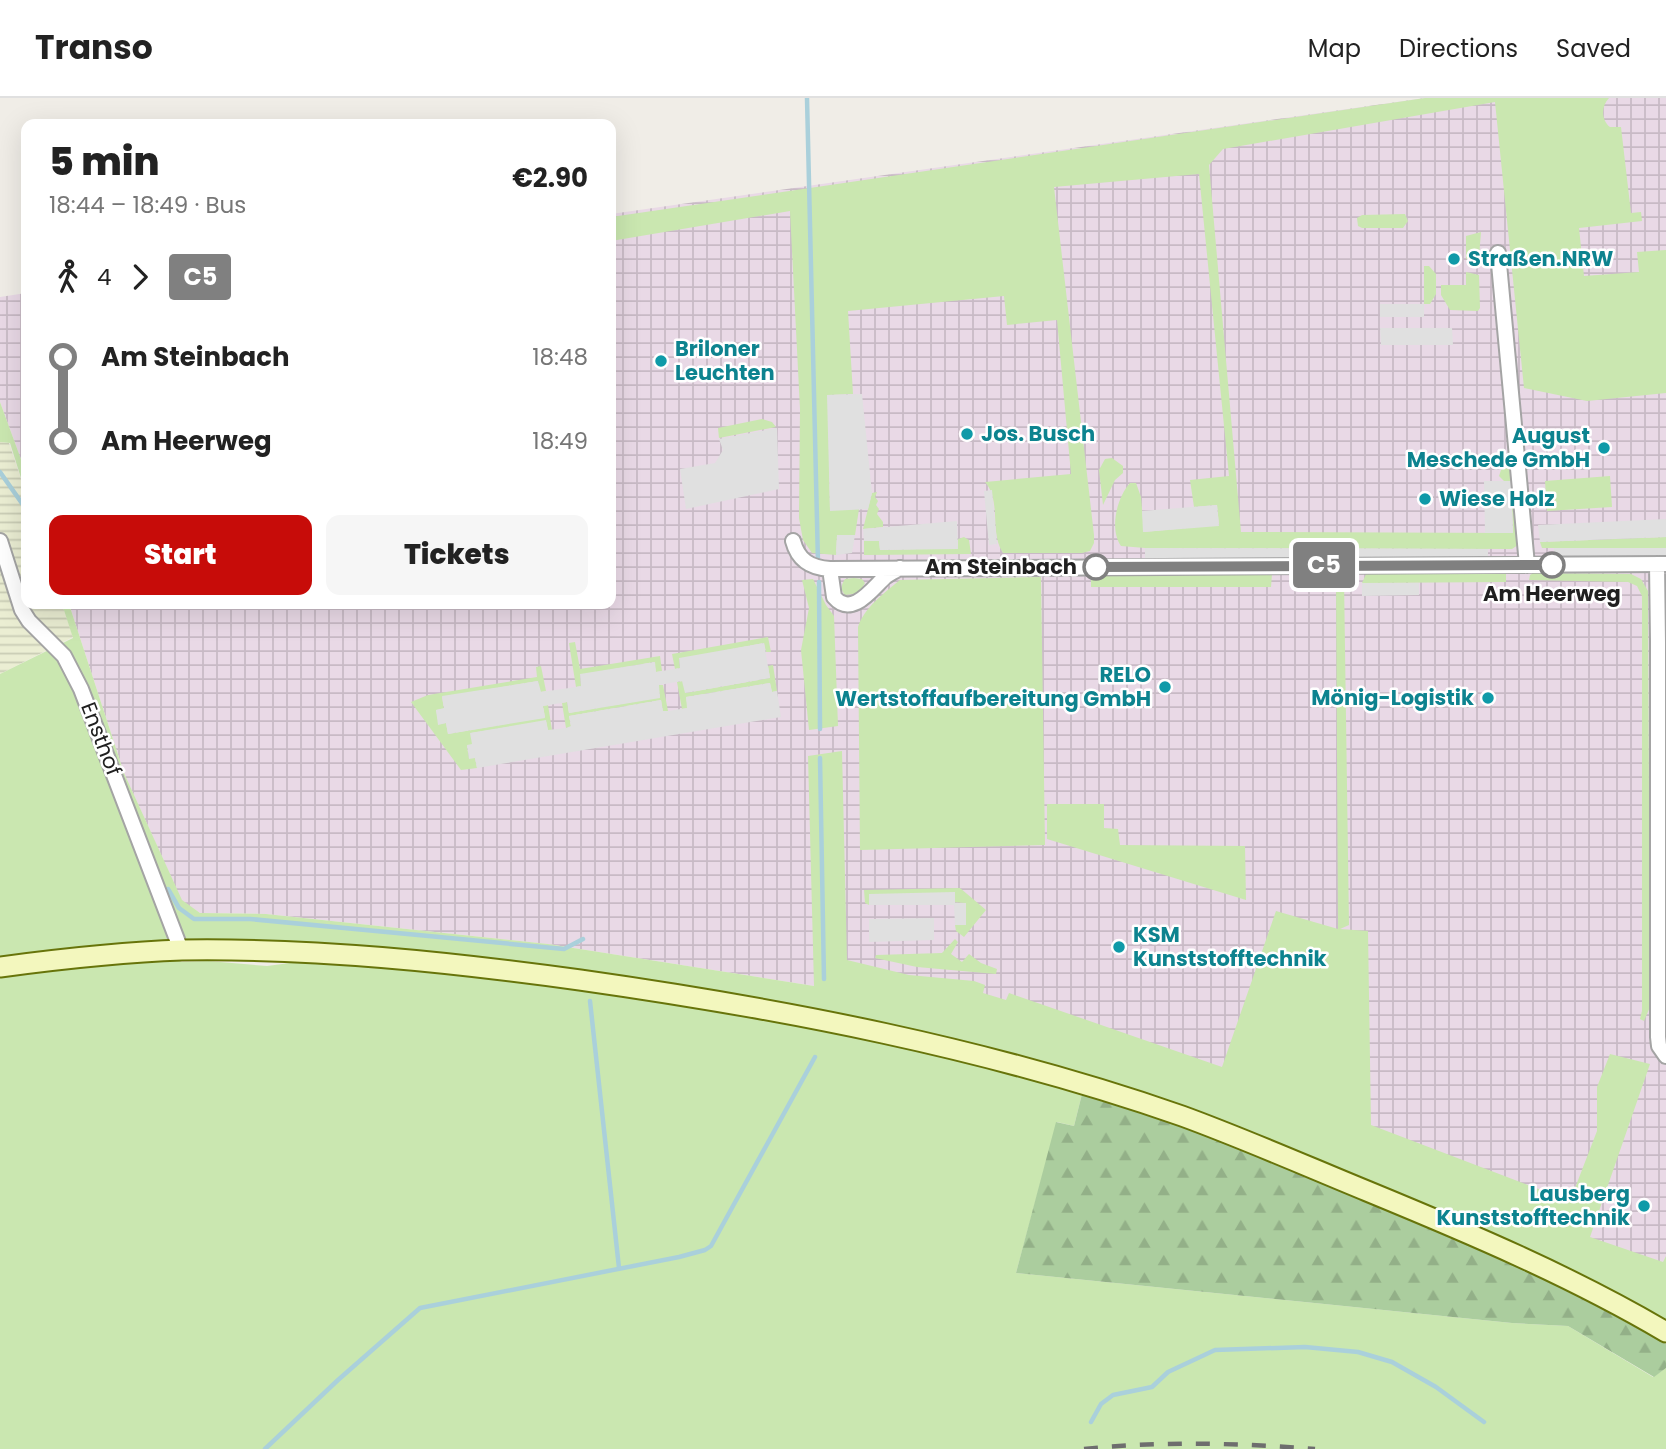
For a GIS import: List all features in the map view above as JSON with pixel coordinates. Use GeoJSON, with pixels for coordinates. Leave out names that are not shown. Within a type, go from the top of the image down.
{"type":"FeatureCollection","features":[{"type":"Feature","properties":{"kind":"main road"},"geometry":{"type":"LineString","coordinates":[[0,967],[181,950],[336,954],[505,970],[654,991],[798,1014],[923,1041],[1182,1116],[1514,1254],[1599,1295],[1666,1332]]}},
{"type":"Feature","properties":{"kind":"street"},"geometry":{"type":"LineString","coordinates":[[1498,253],[1527,565]]}},
{"type":"Feature","properties":{"kind":"street","name":"Ensthof"},"geometry":{"type":"LineString","coordinates":[[0,541],[21,607]]}},
{"type":"Feature","properties":{"kind":"street"},"geometry":{"type":"LineString","coordinates":[[793,541],[795,550],[802,559],[810,565],[830,569],[1661,564],[1658,642],[1658,1037],[1659,1046],[1666,1056]]}},
{"type":"Feature","properties":{"kind":"street"},"geometry":{"type":"LineString","coordinates":[[830,569],[834,597],[849,604],[861,600],[883,578],[901,567]]}},
{"type":"Feature","properties":{"kind":"street","name":"Ensthof"},"geometry":{"type":"LineString","coordinates":[[22,609],[29,621],[64,656],[81,689],[181,950]]}},
{"type":"Feature","properties":{"kind":"shaded area"},"geometry":{"type":"Polygon","coordinates":[[[1425,98],[1666,98],[1666,1297],[814,986],[548,944],[266,914],[200,913],[182,901],[124,773],[71,609],[616,609],[616,213],[1425,98]]]}},
{"type":"Feature","properties":{"kind":"shaded area"},"geometry":{"type":"Polygon","coordinates":[[[21,294],[21,459],[0,402],[0,297],[21,294]]]}},
{"type":"Feature","properties":{"kind":"shaded area"},"geometry":{"type":"Polygon","coordinates":[[[1380,304],[1424,304],[1424,317],[1380,317],[1380,304]]]}},
{"type":"Feature","properties":{"kind":"shaded area"},"geometry":{"type":"Polygon","coordinates":[[[1380,328],[1452,328],[1453,345],[1381,345],[1380,328]]]}},
{"type":"Feature","properties":{"kind":"shaded area"},"geometry":{"type":"Polygon","coordinates":[[[862,394],[872,493],[868,509],[830,511],[827,395],[862,394]]]}},
{"type":"Feature","properties":{"kind":"shaded area"},"geometry":{"type":"Polygon","coordinates":[[[777,428],[779,489],[686,509],[680,469],[715,463],[723,450],[719,439],[777,428]]]}},
{"type":"Feature","properties":{"kind":"shaded area"},"geometry":{"type":"Polygon","coordinates":[[[1484,481],[1511,481],[1513,533],[1485,533],[1484,481]]]}},
{"type":"Feature","properties":{"kind":"shaded area"},"geometry":{"type":"Polygon","coordinates":[[[992,490],[997,544],[989,545],[984,491],[992,490]]]}},
{"type":"Feature","properties":{"kind":"shaded area"},"geometry":{"type":"Polygon","coordinates":[[[1217,505],[1219,526],[1143,532],[1142,511],[1217,505]]]}},
{"type":"Feature","properties":{"kind":"shaded area"},"geometry":{"type":"Polygon","coordinates":[[[1666,519],[1666,537],[1540,542],[1538,525],[1666,519]]]}},
{"type":"Feature","properties":{"kind":"shaded area"},"geometry":{"type":"Polygon","coordinates":[[[957,521],[958,549],[880,550],[879,541],[864,541],[863,529],[957,521]]]}},
{"type":"Feature","properties":{"kind":"shaded area"},"geometry":{"type":"Polygon","coordinates":[[[837,535],[855,535],[852,553],[836,555],[837,535]]]}},
{"type":"Feature","properties":{"kind":"shaded area"},"geometry":{"type":"Polygon","coordinates":[[[1145,548],[1488,549],[1488,558],[1145,558],[1145,548]]]}},
{"type":"Feature","properties":{"kind":"shaded area"},"geometry":{"type":"Polygon","coordinates":[[[1554,548],[1666,548],[1666,556],[1554,557],[1554,548]]]}},
{"type":"Feature","properties":{"kind":"shaded area"},"geometry":{"type":"Polygon","coordinates":[[[1362,583],[1419,583],[1419,595],[1362,596],[1362,583]]]}},
{"type":"Feature","properties":{"kind":"shaded area"},"geometry":{"type":"Polygon","coordinates":[[[764,643],[770,678],[685,693],[682,681],[659,685],[660,698],[569,713],[567,702],[543,706],[545,718],[448,734],[446,723],[438,725],[436,710],[444,708],[442,696],[538,681],[541,692],[576,687],[581,686],[580,674],[655,662],[656,672],[680,668],[679,658],[764,643]]]}},
{"type":"Feature","properties":{"kind":"shaded area"},"geometry":{"type":"Polygon","coordinates":[[[770,683],[772,692],[777,691],[781,717],[477,768],[475,758],[469,759],[467,745],[472,744],[470,733],[546,720],[548,730],[566,728],[571,726],[569,716],[661,700],[663,711],[687,708],[686,697],[770,683]]]}},
{"type":"Feature","properties":{"kind":"shaded area"},"geometry":{"type":"Polygon","coordinates":[[[955,892],[955,903],[966,903],[966,925],[955,925],[954,905],[869,905],[869,894],[955,892]]]}},
{"type":"Feature","properties":{"kind":"shaded area"},"geometry":{"type":"Polygon","coordinates":[[[934,918],[934,940],[869,942],[869,919],[934,918]]]}},
{"type":"Feature","properties":{"kind":"green space"},"geometry":{"type":"Polygon","coordinates":[[[1425,98],[1609,98],[1604,117],[1610,127],[1621,127],[1631,213],[1641,212],[1642,221],[1579,228],[1584,276],[1639,272],[1637,252],[1666,250],[1666,393],[1587,401],[1524,388],[1495,102],[1223,149],[1209,165],[1241,532],[1513,533],[1511,482],[1504,481],[1499,476],[1501,470],[1506,468],[1514,472],[1518,545],[1512,549],[1121,546],[1117,539],[1116,513],[1121,496],[1130,483],[1136,483],[1141,497],[1144,532],[1219,525],[1217,505],[1194,507],[1190,480],[1229,476],[1199,174],[1054,187],[1094,535],[1090,551],[1003,553],[999,545],[993,499],[985,482],[1071,474],[1057,320],[1007,325],[1004,296],[848,311],[853,394],[828,395],[830,510],[859,509],[855,535],[837,536],[836,555],[812,553],[803,540],[799,518],[800,409],[790,211],[616,240],[616,216],[1425,98]]]}},
{"type":"Feature","properties":{"kind":"green space"},"geometry":{"type":"Polygon","coordinates":[[[1405,214],[1408,221],[1403,228],[1358,226],[1357,218],[1362,215],[1405,214]]]}},
{"type":"Feature","properties":{"kind":"green space"},"geometry":{"type":"Polygon","coordinates":[[[1481,232],[1479,257],[1466,259],[1466,236],[1481,232]]]}},
{"type":"Feature","properties":{"kind":"green space"},"geometry":{"type":"Polygon","coordinates":[[[1424,266],[1429,266],[1436,274],[1436,294],[1430,304],[1424,304],[1424,266]]]}},
{"type":"Feature","properties":{"kind":"green space"},"geometry":{"type":"Polygon","coordinates":[[[1466,272],[1479,275],[1480,308],[1478,311],[1450,310],[1441,295],[1441,285],[1466,285],[1466,272]]]}},
{"type":"Feature","properties":{"kind":"green space"},"geometry":{"type":"Polygon","coordinates":[[[0,402],[21,459],[21,478],[10,443],[0,442],[0,402]]]}},
{"type":"Feature","properties":{"kind":"green space"},"geometry":{"type":"Polygon","coordinates":[[[762,419],[772,422],[776,427],[719,438],[718,428],[762,419]]]}},
{"type":"Feature","properties":{"kind":"green space"},"geometry":{"type":"Polygon","coordinates":[[[0,442],[9,443],[21,479],[21,609],[64,609],[73,637],[0,674],[0,442]]]}},
{"type":"Feature","properties":{"kind":"green space"},"geometry":{"type":"Polygon","coordinates":[[[1112,458],[1123,466],[1123,473],[1115,480],[1103,505],[1099,470],[1105,459],[1112,458]]]}},
{"type":"Feature","properties":{"kind":"green space"},"geometry":{"type":"Polygon","coordinates":[[[1610,476],[1612,507],[1547,511],[1545,481],[1610,476]]]}},
{"type":"Feature","properties":{"kind":"green space"},"geometry":{"type":"Polygon","coordinates":[[[877,492],[877,514],[883,527],[863,529],[872,493],[877,492]]]}},
{"type":"Feature","properties":{"kind":"green space"},"geometry":{"type":"Polygon","coordinates":[[[964,537],[969,540],[971,554],[864,555],[864,541],[879,541],[880,550],[958,548],[958,539],[964,537]]]}},
{"type":"Feature","properties":{"kind":"green space"},"geometry":{"type":"Polygon","coordinates":[[[1666,537],[1666,548],[1542,548],[1540,542],[1666,537]]]}},
{"type":"Feature","properties":{"kind":"green space"},"geometry":{"type":"Polygon","coordinates":[[[1533,573],[1631,574],[1641,579],[1648,591],[1650,1007],[1644,1021],[1640,1019],[1642,596],[1637,586],[1628,582],[1529,580],[1533,573]]]}},
{"type":"Feature","properties":{"kind":"green space"},"geometry":{"type":"Polygon","coordinates":[[[1091,574],[1272,574],[1271,587],[1091,587],[1091,574]]]}},
{"type":"Feature","properties":{"kind":"green space"},"geometry":{"type":"Polygon","coordinates":[[[1366,574],[1506,574],[1506,582],[1362,583],[1366,574]]]}},
{"type":"Feature","properties":{"kind":"green space"},"geometry":{"type":"Polygon","coordinates":[[[1041,577],[1045,845],[860,850],[858,627],[865,613],[900,580],[1041,577]]]}},
{"type":"Feature","properties":{"kind":"green space"},"geometry":{"type":"Polygon","coordinates":[[[813,579],[834,616],[838,726],[809,730],[801,650],[809,608],[802,580],[813,579]]]}},
{"type":"Feature","properties":{"kind":"green space"},"geometry":{"type":"Polygon","coordinates":[[[845,579],[862,579],[865,583],[859,593],[845,595],[842,585],[845,579]]]}},
{"type":"Feature","properties":{"kind":"green space"},"geometry":{"type":"Polygon","coordinates":[[[1336,579],[1344,579],[1349,925],[1340,929],[1368,931],[1371,1125],[1570,1201],[1597,1131],[1597,1087],[1610,1054],[1650,1064],[1590,1237],[1663,1262],[1666,1256],[1666,1325],[1144,1096],[482,960],[269,941],[171,945],[0,958],[0,674],[73,638],[64,609],[71,609],[124,773],[182,900],[200,913],[266,914],[548,944],[814,986],[808,756],[842,751],[847,960],[909,975],[974,981],[985,985],[983,993],[1006,1000],[1009,993],[1222,1067],[1276,911],[1338,929],[1336,579]]]}},
{"type":"Feature","properties":{"kind":"green space"},"geometry":{"type":"Polygon","coordinates":[[[768,637],[771,652],[766,652],[764,643],[679,659],[680,668],[675,669],[672,654],[768,637]]]}},
{"type":"Feature","properties":{"kind":"green space"},"geometry":{"type":"Polygon","coordinates":[[[575,642],[580,669],[660,656],[662,671],[656,672],[654,662],[580,675],[581,686],[576,687],[569,643],[575,642]]]}},
{"type":"Feature","properties":{"kind":"green space"},"geometry":{"type":"Polygon","coordinates":[[[773,665],[777,691],[772,692],[770,683],[686,697],[688,708],[682,709],[677,682],[683,681],[686,693],[770,678],[768,666],[773,665]]]}},
{"type":"Feature","properties":{"kind":"green space"},"geometry":{"type":"Polygon","coordinates":[[[541,666],[546,691],[540,692],[538,681],[442,697],[444,709],[436,710],[439,724],[446,723],[448,734],[545,717],[543,706],[548,705],[552,730],[548,731],[546,721],[471,733],[473,745],[467,746],[469,758],[475,758],[477,768],[461,770],[411,702],[428,695],[537,677],[536,667],[541,666]]]}},
{"type":"Feature","properties":{"kind":"green space"},"geometry":{"type":"Polygon","coordinates":[[[658,685],[663,685],[668,711],[663,712],[661,700],[569,716],[571,727],[566,728],[562,703],[567,702],[569,713],[660,697],[658,685]]]}},
{"type":"Feature","properties":{"kind":"green space"},"geometry":{"type":"Polygon","coordinates":[[[1047,804],[1104,804],[1104,828],[1118,829],[1120,845],[1245,846],[1246,900],[1047,839],[1047,804]]]}},
{"type":"Feature","properties":{"kind":"green space"},"geometry":{"type":"Polygon","coordinates":[[[960,888],[986,910],[964,937],[956,931],[955,925],[966,924],[965,903],[869,895],[869,905],[865,903],[864,890],[960,888]]]}},
{"type":"Feature","properties":{"kind":"green space"},"geometry":{"type":"Polygon","coordinates":[[[955,939],[958,942],[951,954],[962,962],[969,954],[981,963],[997,969],[996,974],[917,967],[875,958],[876,955],[942,953],[955,939]]]}},
{"type":"Feature","properties":{"kind":"green space"},"geometry":{"type":"Polygon","coordinates":[[[178,958],[181,962],[208,961],[267,966],[313,960],[431,969],[740,1013],[937,1055],[1082,1094],[1074,1126],[1057,1122],[1016,1273],[1512,1323],[1568,1326],[1653,1377],[1666,1368],[1666,1449],[0,1449],[0,975],[52,967],[178,958]]]}},
{"type":"Feature","properties":{"kind":"green space"},"geometry":{"type":"Polygon","coordinates":[[[1082,1094],[1161,1117],[1467,1242],[1580,1297],[1666,1344],[1666,1368],[1654,1377],[1568,1326],[1512,1323],[1016,1273],[1056,1122],[1074,1126],[1082,1094]]]}},
{"type":"Feature","properties":{"kind":"waterway"},"geometry":{"type":"LineString","coordinates":[[807,98],[818,563]]}},
{"type":"Feature","properties":{"kind":"waterway"},"geometry":{"type":"LineString","coordinates":[[0,472],[21,502]]}},
{"type":"Feature","properties":{"kind":"waterway"},"geometry":{"type":"LineString","coordinates":[[819,582],[820,729]]}},
{"type":"Feature","properties":{"kind":"waterway"},"geometry":{"type":"LineString","coordinates":[[820,758],[824,979]]}},
{"type":"Feature","properties":{"kind":"waterway"},"geometry":{"type":"LineString","coordinates":[[168,889],[179,908],[194,919],[250,919],[564,949],[583,939]]}},
{"type":"Feature","properties":{"kind":"waterway"},"geometry":{"type":"LineString","coordinates":[[590,1001],[619,1268]]}},
{"type":"Feature","properties":{"kind":"waterway"},"geometry":{"type":"LineString","coordinates":[[265,1449],[420,1308],[679,1257],[711,1246],[815,1057]]}},
{"type":"Feature","properties":{"kind":"waterway"},"geometry":{"type":"LineString","coordinates":[[1091,1422],[1101,1404],[1113,1395],[1152,1387],[1168,1372],[1215,1350],[1305,1347],[1358,1352],[1392,1362],[1436,1387],[1484,1422]]}},
{"type":"Feature","properties":{"kind":"railway"},"geometry":{"type":"LineString","coordinates":[[1084,1449],[1200,1444],[1315,1449]]}},
{"type":"Feature","properties":{"kind":"bus line","name":"C5"},"geometry":{"type":"LineString","coordinates":[[1096,567],[1552,565]]}},
{"type":"Feature","properties":{"kind":"place","name":"Straßen.NRW"},"geometry":{"type":"Point","coordinates":[1454,259]}},
{"type":"Feature","properties":{"kind":"place","name":"Briloner Leuchten"},"geometry":{"type":"Point","coordinates":[661,361]}},
{"type":"Feature","properties":{"kind":"place","name":"Jos. Busch"},"geometry":{"type":"Point","coordinates":[967,434]}},
{"type":"Feature","properties":{"kind":"place","name":"August Meschede GmbH"},"geometry":{"type":"Point","coordinates":[1604,448]}},
{"type":"Feature","properties":{"kind":"place","name":"Wiese Holz"},"geometry":{"type":"Point","coordinates":[1425,499]}},
{"type":"Feature","properties":{"kind":"place","name":"Am Heerweg"},"geometry":{"type":"Point","coordinates":[1552,565]}},
{"type":"Feature","properties":{"kind":"place","name":"Am Steinbach"},"geometry":{"type":"Point","coordinates":[1096,567]}},
{"type":"Feature","properties":{"kind":"place","name":"RELO Wertstoffaufbereitung GmbH"},"geometry":{"type":"Point","coordinates":[1165,687]}},
{"type":"Feature","properties":{"kind":"place","name":"Mönig-Logistik"},"geometry":{"type":"Point","coordinates":[1488,698]}},
{"type":"Feature","properties":{"kind":"place","name":"KSM Kunststofftechnik"},"geometry":{"type":"Point","coordinates":[1119,947]}},
{"type":"Feature","properties":{"kind":"place","name":"Lausberg Kunststofftechnik"},"geometry":{"type":"Point","coordinates":[1644,1206]}}]}
